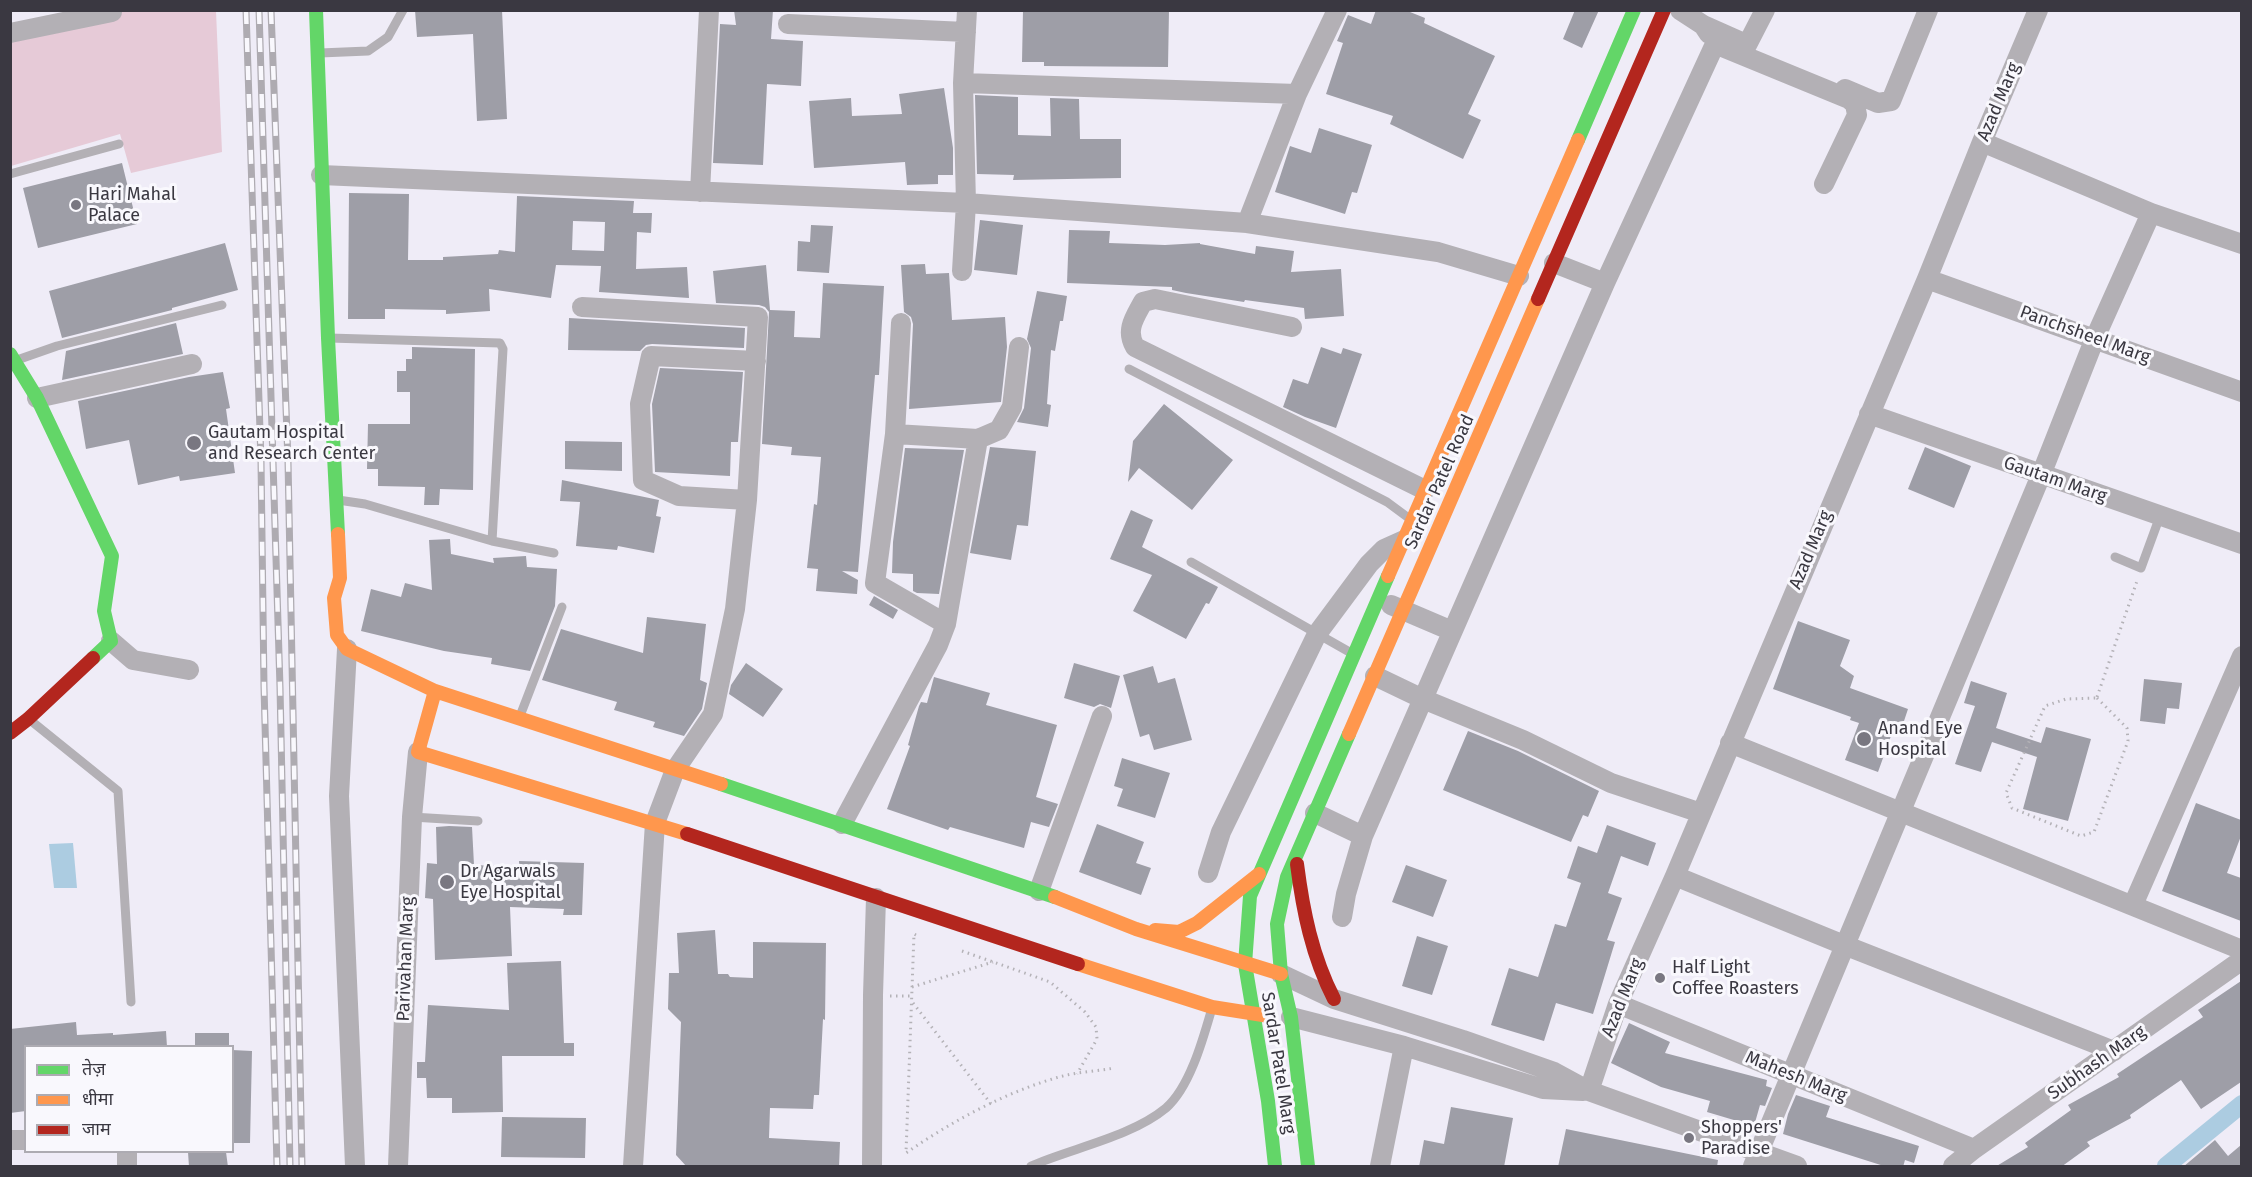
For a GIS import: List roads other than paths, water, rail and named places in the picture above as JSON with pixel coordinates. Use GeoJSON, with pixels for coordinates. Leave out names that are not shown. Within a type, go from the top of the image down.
{"type":"FeatureCollection","features":[{"type":"Feature","properties":{"kind":"street"},"geometry":{"type":"LineString","coordinates":[[316,10],[321,175],[340,578],[334,598],[337,635],[435,691],[843,824],[1039,891],[1136,929],[1281,974],[1334,999],[1554,1072],[1589,1091],[1756,1160],[1797,1167]]}},
{"type":"Feature","properties":{"kind":"street"},"geometry":{"type":"LineString","coordinates":[[700,192],[709,10]]}},
{"type":"Feature","properties":{"kind":"street"},"geometry":{"type":"LineString","coordinates":[[963,270],[966,203],[963,83],[967,10]]}},
{"type":"Feature","properties":{"kind":"street"},"geometry":{"type":"LineString","coordinates":[[1247,223],[1297,94],[1337,10]]}},
{"type":"Feature","properties":{"kind":"street","name":"Sardar Patel Road"},"geometry":{"type":"LineString","coordinates":[[1308,1167],[1292,1017],[1281,974],[1277,924],[1287,877],[1664,10]]}},
{"type":"Feature","properties":{"kind":"street"},"geometry":{"type":"LineString","coordinates":[[1680,10],[1703,25],[1878,103],[1891,101],[1928,10]]}},
{"type":"Feature","properties":{"kind":"street"},"geometry":{"type":"LineString","coordinates":[[1747,45],[1765,10]]}},
{"type":"Feature","properties":{"kind":"street","name":"Azad Marg"},"geometry":{"type":"LineString","coordinates":[[1589,1091],[1618,1004],[1675,876],[2038,10]]}},
{"type":"Feature","properties":{"kind":"street"},"geometry":{"type":"LineString","coordinates":[[10,33],[112,12]]}},
{"type":"Feature","properties":{"kind":"street","name":"Sardar Patel Road"},"geometry":{"type":"LineString","coordinates":[[1245,964],[1250,896],[1519,276],[1629,14]]}},
{"type":"Feature","properties":{"kind":"street"},"geometry":{"type":"LineString","coordinates":[[788,24],[966,32]]}},
{"type":"Feature","properties":{"kind":"street"},"geometry":{"type":"LineString","coordinates":[[1703,25],[1715,44],[1849,99],[1856,104],[1857,115],[1824,184]]}},
{"type":"Feature","properties":{"kind":"street"},"geometry":{"type":"LineString","coordinates":[[1342,917],[1346,894],[1363,836],[1605,283],[1715,44]]}},
{"type":"Feature","properties":{"kind":"street"},"geometry":{"type":"LineString","coordinates":[[963,83],[1297,94]]}},
{"type":"Feature","properties":{"kind":"street"},"geometry":{"type":"LineString","coordinates":[[1982,142],[2151,213],[2241,244]]}},
{"type":"Feature","properties":{"kind":"street"},"geometry":{"type":"LineString","coordinates":[[321,175],[966,203],[1247,223],[1438,252],[1519,276]]}},
{"type":"Feature","properties":{"kind":"street"},"geometry":{"type":"LineString","coordinates":[[1756,1160],[2041,475],[2095,338],[2151,213]]}},
{"type":"Feature","properties":{"kind":"street"},"geometry":{"type":"LineString","coordinates":[[1554,263],[1605,283]]}},
{"type":"Feature","properties":{"kind":"street","name":"Panchsheel Marg"},"geometry":{"type":"LineString","coordinates":[[1927,279],[2241,392]]}},
{"type":"Feature","properties":{"kind":"street"},"geometry":{"type":"LineString","coordinates":[[1292,327],[1155,299],[1143,302],[1130,325],[1130,339],[1135,347],[1425,490]]}},
{"type":"Feature","properties":{"kind":"street"},"geometry":{"type":"LineString","coordinates":[[582,307],[758,317],[747,500],[735,609],[712,714],[675,770],[655,823],[633,1167]]}},
{"type":"Feature","properties":{"kind":"street"},"geometry":{"type":"LineString","coordinates":[[902,323],[895,434],[875,583],[946,624]]}},
{"type":"Feature","properties":{"kind":"street"},"geometry":{"type":"LineString","coordinates":[[895,434],[978,439],[999,430],[1012,407],[1019,347]]}},
{"type":"Feature","properties":{"kind":"street"},"geometry":{"type":"LineString","coordinates":[[747,500],[679,496],[643,480],[640,404],[651,356],[756,361]]}},
{"type":"Feature","properties":{"kind":"street"},"geometry":{"type":"LineString","coordinates":[[13,357],[37,398],[112,556],[104,611],[111,641],[134,660],[189,670]]}},
{"type":"Feature","properties":{"kind":"street"},"geometry":{"type":"LineString","coordinates":[[37,398],[192,364]]}},
{"type":"Feature","properties":{"kind":"street","name":"Gautam Marg"},"geometry":{"type":"LineString","coordinates":[[1869,414],[2241,544]]}},
{"type":"Feature","properties":{"kind":"street"},"geometry":{"type":"LineString","coordinates":[[843,824],[938,645],[946,624],[978,439]]}},
{"type":"Feature","properties":{"kind":"street"},"geometry":{"type":"LineString","coordinates":[[1208,873],[1221,832],[1317,633],[1369,564],[1384,549],[1404,540]]}},
{"type":"Feature","properties":{"kind":"street"},"geometry":{"type":"LineString","coordinates":[[1395,559],[1421,569]]}},
{"type":"Feature","properties":{"kind":"street"},"geometry":{"type":"LineString","coordinates":[[340,578],[349,596]]}},
{"type":"Feature","properties":{"kind":"street"},"geometry":{"type":"LineString","coordinates":[[1378,599],[1452,631]]}},
{"type":"Feature","properties":{"kind":"street"},"geometry":{"type":"LineString","coordinates":[[10,733],[111,641]]}},
{"type":"Feature","properties":{"kind":"street"},"geometry":{"type":"LineString","coordinates":[[350,642],[339,796],[355,1167]]}},
{"type":"Feature","properties":{"kind":"street"},"geometry":{"type":"LineString","coordinates":[[2133,905],[2241,656]]}},
{"type":"Feature","properties":{"kind":"street"},"geometry":{"type":"LineString","coordinates":[[1375,676],[1423,699],[1523,740],[1611,783],[1701,813]]}},
{"type":"Feature","properties":{"kind":"street"},"geometry":{"type":"LineString","coordinates":[[435,691],[418,752],[655,823],[876,898],[1212,1006],[1253,1015],[1292,1017],[1404,1046],[1543,1089],[1589,1091]]}},
{"type":"Feature","properties":{"kind":"street"},"geometry":{"type":"LineString","coordinates":[[1039,891],[1102,716]]}},
{"type":"Feature","properties":{"kind":"street"},"geometry":{"type":"LineString","coordinates":[[1730,743],[2241,950]]}},
{"type":"Feature","properties":{"kind":"street","name":"Parivahan Marg"},"geometry":{"type":"LineString","coordinates":[[398,1167],[412,817],[418,752]]}},
{"type":"Feature","properties":{"kind":"street"},"geometry":{"type":"LineString","coordinates":[[1315,813],[1363,836]]}},
{"type":"Feature","properties":{"kind":"street"},"geometry":{"type":"LineString","coordinates":[[1296,856],[1304,918],[1321,976],[1334,999]]}},
{"type":"Feature","properties":{"kind":"street"},"geometry":{"type":"LineString","coordinates":[[1136,929],[1179,932],[1197,923],[1260,873]]}},
{"type":"Feature","properties":{"kind":"street"},"geometry":{"type":"LineString","coordinates":[[1675,876],[2114,1051]]}},
{"type":"Feature","properties":{"kind":"street"},"geometry":{"type":"LineString","coordinates":[[872,1167],[876,898]]}},
{"type":"Feature","properties":{"kind":"street","name":"Subhash Marg"},"geometry":{"type":"LineString","coordinates":[[1953,1167],[1974,1149],[2241,960]]}},
{"type":"Feature","properties":{"kind":"street","name":"Sardar Patel Marg"},"geometry":{"type":"LineString","coordinates":[[1245,964],[1268,1101],[1275,1167]]}},
{"type":"Feature","properties":{"kind":"street","name":"Mahesh Marg"},"geometry":{"type":"LineString","coordinates":[[1618,1004],[1974,1149]]}},
{"type":"Feature","properties":{"kind":"street"},"geometry":{"type":"LineString","coordinates":[[1380,1167],[1404,1046]]}},
{"type":"Feature","properties":{"kind":"lane"},"geometry":{"type":"LineString","coordinates":[[318,53],[368,51],[388,38],[403,10]]}},
{"type":"Feature","properties":{"kind":"lane"},"geometry":{"type":"LineString","coordinates":[[10,174],[119,144]]}},
{"type":"Feature","properties":{"kind":"lane"},"geometry":{"type":"LineString","coordinates":[[13,357],[222,305]]}},
{"type":"Feature","properties":{"kind":"lane"},"geometry":{"type":"LineString","coordinates":[[328,338],[500,343],[503,349],[492,541]]}},
{"type":"Feature","properties":{"kind":"lane"},"geometry":{"type":"LineString","coordinates":[[1129,369],[1387,502],[1412,521]]}},
{"type":"Feature","properties":{"kind":"lane"},"geometry":{"type":"LineString","coordinates":[[336,500],[365,504],[492,541],[554,553]]}},
{"type":"Feature","properties":{"kind":"lane"},"geometry":{"type":"LineString","coordinates":[[2115,557],[2141,568],[2160,516]]}},
{"type":"Feature","properties":{"kind":"lane"},"geometry":{"type":"LineString","coordinates":[[1191,562],[1354,655]]}},
{"type":"Feature","properties":{"kind":"lane"},"geometry":{"type":"LineString","coordinates":[[519,718],[562,607]]}},
{"type":"Feature","properties":{"kind":"lane"},"geometry":{"type":"LineString","coordinates":[[28,719],[118,791],[131,1002]]}},
{"type":"Feature","properties":{"kind":"lane"},"geometry":{"type":"LineString","coordinates":[[412,817],[478,821]]}},
{"type":"Feature","properties":{"kind":"lane"},"geometry":{"type":"LineString","coordinates":[[1031,1167],[1120,1133],[1166,1107],[1182,1088],[1204,1036],[1212,1006]]}},
{"type":"Feature","properties":{"kind":"water"},"geometry":{"type":"Polygon","coordinates":[[[73,843],[77,888],[54,888],[49,844],[73,843]]]}},
{"type":"Feature","properties":{"kind":"waterway"},"geometry":{"type":"LineString","coordinates":[[2166,1166],[2242,1104]]}},
{"type":"Feature","properties":{"kind":"railway"},"geometry":{"type":"LineString","coordinates":[[246,10],[261,461],[264,687],[277,1166]]}},
{"type":"Feature","properties":{"kind":"railway"},"geometry":{"type":"LineString","coordinates":[[259,10],[280,687],[290,1166]]}},
{"type":"Feature","properties":{"kind":"railway"},"geometry":{"type":"LineString","coordinates":[[271,10],[288,461],[302,1166]]}},
{"type":"Feature","properties":{"kind":"place","name":"Hari Mahal Palace"},"geometry":{"type":"Point","coordinates":[76,205]}},
{"type":"Feature","properties":{"kind":"place","name":"Gautam Hospital and Research Center"},"geometry":{"type":"Point","coordinates":[194,443]}},
{"type":"Feature","properties":{"kind":"place","name":"Anand Eye Hospital"},"geometry":{"type":"Point","coordinates":[1864,739]}},
{"type":"Feature","properties":{"kind":"place","name":"Dr Agarwals Eye Hospital"},"geometry":{"type":"Point","coordinates":[447,882]}},
{"type":"Feature","properties":{"kind":"place","name":"Half Light Coffee Roasters"},"geometry":{"type":"Point","coordinates":[1660,978]}},
{"type":"Feature","properties":{"kind":"place","name":"Shoppers' Paradise"},"geometry":{"type":"Point","coordinates":[1689,1138]}}]}
